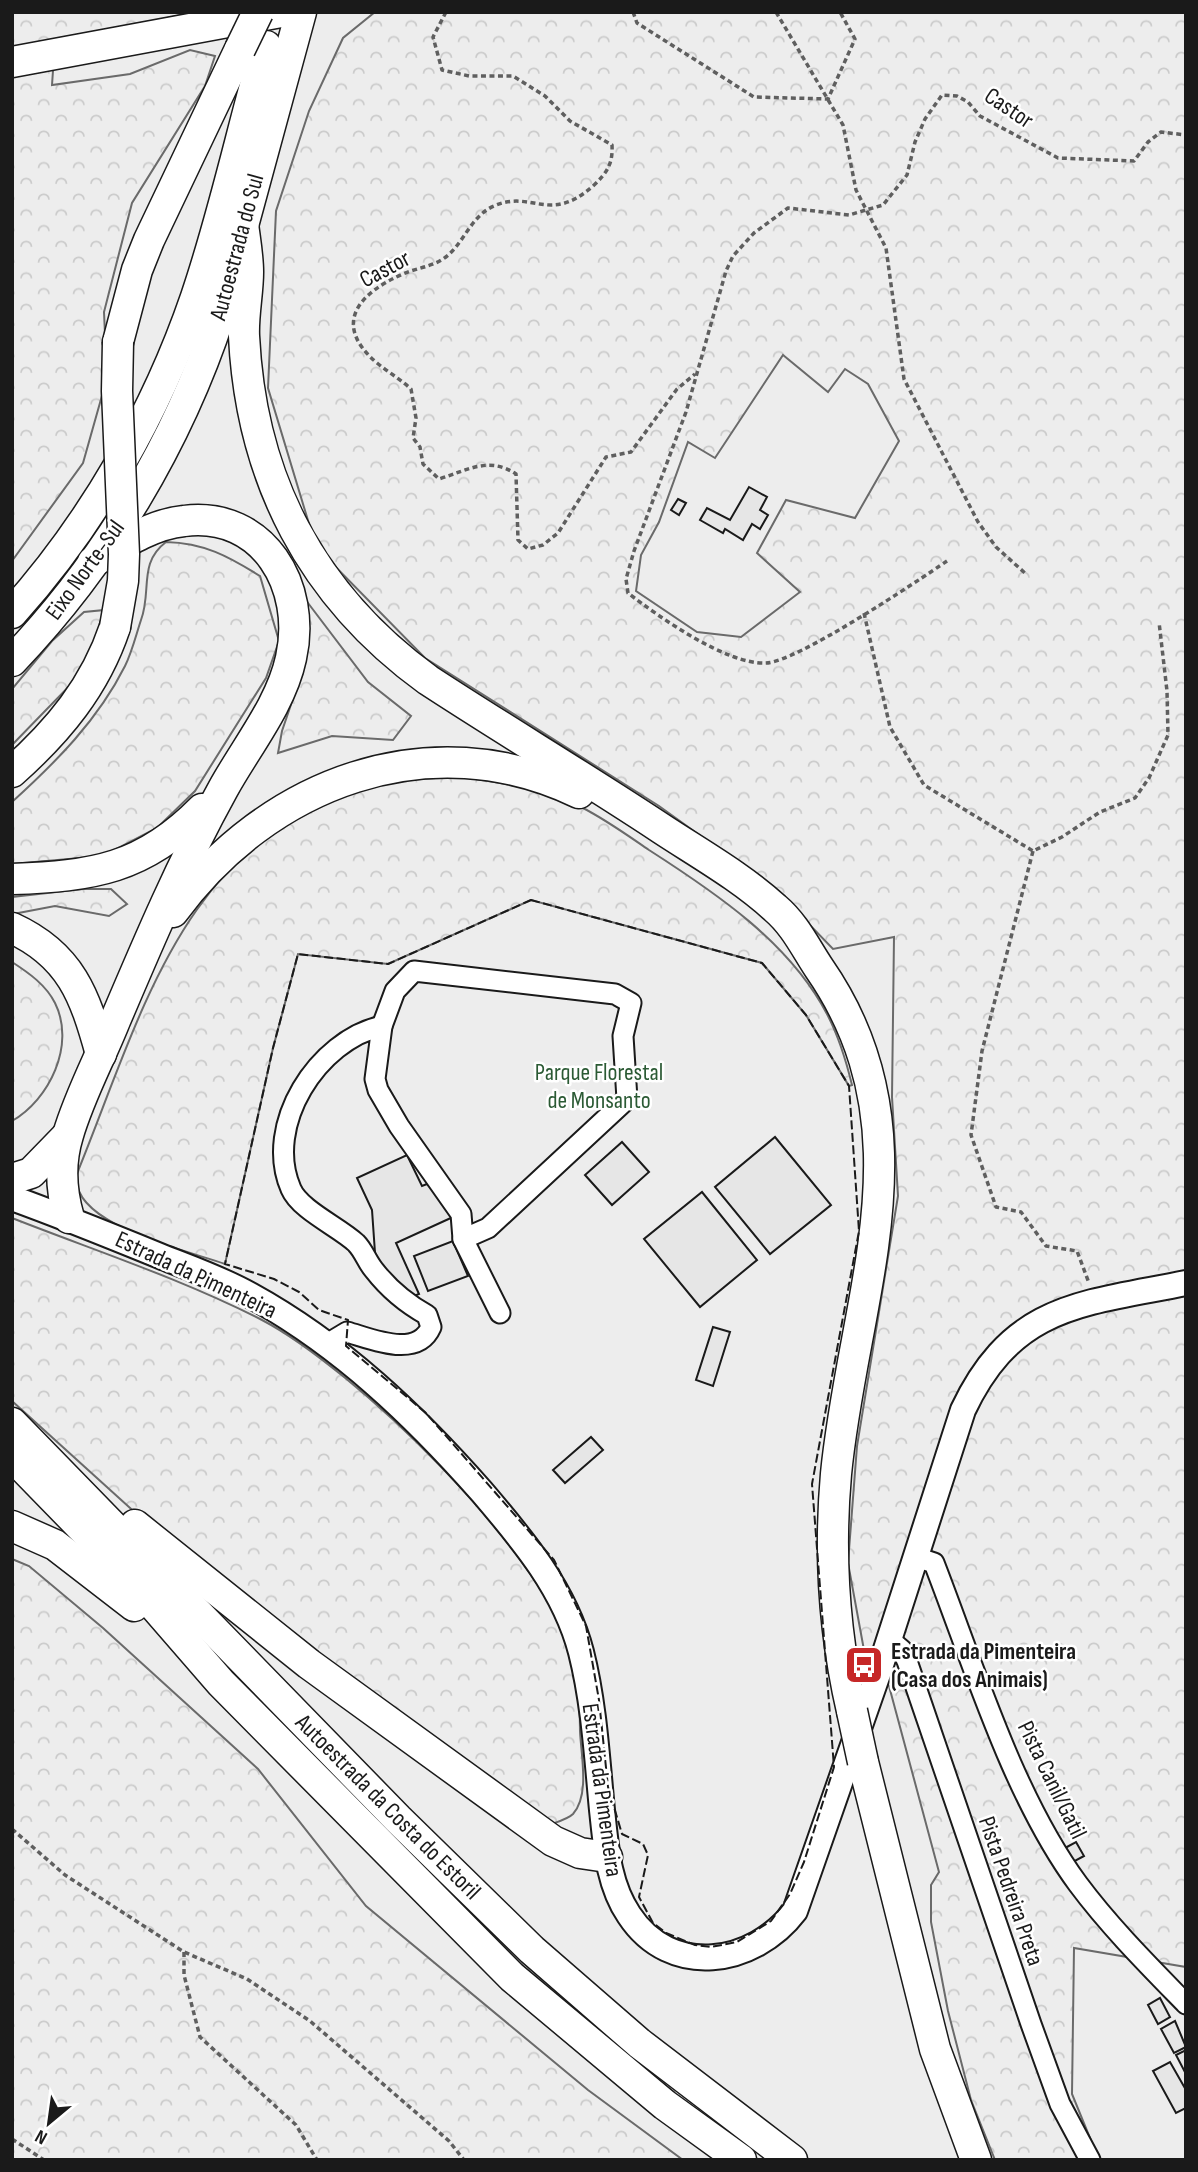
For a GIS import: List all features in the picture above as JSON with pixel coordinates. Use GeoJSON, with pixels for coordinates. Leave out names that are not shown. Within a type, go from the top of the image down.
{"type":"FeatureCollection","features":[{"type":"Feature","properties":{"kind":"highway"},"geometry":{"type":"LineString","coordinates":[[12,772],[65,721],[96,671],[115,627],[123,581],[124,554],[117,391],[118,342],[137,270],[149,240],[266,48],[258,12]]}},
{"type":"Feature","properties":{"kind":"highway","name":"Autoestrada do Sul"},"geometry":{"type":"LineString","coordinates":[[122,456],[152,400],[195,299],[275,12]]}},
{"type":"Feature","properties":{"kind":"highway"},"geometry":{"type":"LineString","coordinates":[[12,62],[281,12]]}},
{"type":"Feature","properties":{"kind":"highway","name":"Autoestrada do Sul"},"geometry":{"type":"LineString","coordinates":[[150,473],[210,343],[230,283],[243,224],[266,48],[301,12]]}},
{"type":"Feature","properties":{"kind":"highway"},"geometry":{"type":"LineString","coordinates":[[243,224],[248,272],[244,334],[262,451],[272,481],[295,531],[336,596],[383,645],[428,680],[754,891],[797,931],[845,1010],[869,1068],[881,1139],[878,1213],[836,1476],[833,1549],[842,1664],[863,1762],[935,2049],[976,2160]]}},
{"type":"Feature","properties":{"kind":"highway","name":"Eixo Norte-Sul"},"geometry":{"type":"LineString","coordinates":[[12,613],[78,530],[122,456]]}},
{"type":"Feature","properties":{"kind":"highway","name":"Eixo Norte-Sul"},"geometry":{"type":"LineString","coordinates":[[12,661],[93,562],[150,473]]}},
{"type":"Feature","properties":{"kind":"highway"},"geometry":{"type":"LineString","coordinates":[[69,1218],[60,1189],[67,1136],[180,869],[267,715],[291,660],[295,618],[289,584],[267,551],[241,532],[199,520],[169,524],[151,531],[93,562]]}},
{"type":"Feature","properties":{"kind":"highway"},"geometry":{"type":"LineString","coordinates":[[141,959],[206,870],[229,848],[285,807],[358,775],[415,764],[451,763],[523,771],[555,782],[623,816],[741,893],[783,928],[812,958]]}},
{"type":"Feature","properties":{"kind":"highway"},"geometry":{"type":"LineString","coordinates":[[12,879],[70,877],[124,865],[172,838],[225,786]]}},
{"type":"Feature","properties":{"kind":"highway"},"geometry":{"type":"LineString","coordinates":[[12,928],[48,949],[73,978],[83,994],[101,1054]]}},
{"type":"Feature","properties":{"kind":"highway"},"geometry":{"type":"LineString","coordinates":[[12,1179],[30,1173],[67,1136]]}},
{"type":"Feature","properties":{"kind":"highway"},"geometry":{"type":"LineString","coordinates":[[12,1420],[196,1576],[309,1664],[553,1841],[580,1853],[607,1857]]}},
{"type":"Feature","properties":{"kind":"highway","name":"Autoestrada da Costa do Estoril"},"geometry":{"type":"LineString","coordinates":[[12,1420],[482,1902],[639,2043],[792,2160]]}},
{"type":"Feature","properties":{"kind":"highway","name":"Autoestrada da Costa do Estoril"},"geometry":{"type":"LineString","coordinates":[[12,1456],[123,1570],[220,1683],[512,1977],[665,2105],[741,2160]]}},
{"type":"Feature","properties":{"kind":"highway"},"geometry":{"type":"LineString","coordinates":[[12,1526],[55,1545],[112,1586],[220,1683]]}},
{"type":"Feature","properties":{"kind":"main road","name":"Estrada da Pimenteira"},"geometry":{"type":"LineString","coordinates":[[12,1198],[69,1218],[248,1293],[327,1344],[399,1402],[446,1451],[531,1551],[560,1596],[581,1651],[592,1714],[607,1857],[630,1916],[653,1939],[674,1952],[722,1958],[741,1953],[780,1930],[795,1911],[889,1639],[963,1410],[991,1360],[1023,1330],[1047,1316],[1096,1302],[1186,1283]]}},
{"type":"Feature","properties":{"kind":"street"},"geometry":{"type":"LineString","coordinates":[[463,1239],[488,1228],[627,1099],[623,1036],[631,1003],[615,995],[414,971],[395,991],[382,1026],[375,1079],[399,1126],[461,1214],[463,1239],[500,1314]]}},
{"type":"Feature","properties":{"kind":"street"},"geometry":{"type":"LineString","coordinates":[[327,1344],[347,1332],[396,1345],[416,1343],[427,1336],[431,1327],[427,1315],[408,1304],[373,1270],[359,1246],[296,1199],[284,1165],[292,1109],[299,1092],[338,1046],[361,1031],[382,1026]]}},
{"type":"Feature","properties":{"kind":"street","name":"Pista Canil/Gatil"},"geometry":{"type":"LineString","coordinates":[[916,1557],[934,1563],[1009,1753],[1049,1838],[1078,1884],[1133,1949],[1186,2004]]}},
{"type":"Feature","properties":{"kind":"street","name":"Pista Pedreira Preta"},"geometry":{"type":"LineString","coordinates":[[889,1639],[902,1650],[907,1661],[1035,2036],[1060,2104],[1090,2160]]}},
{"type":"Feature","properties":{"kind":"path","name":"Castor"},"geometry":{"type":"LineString","coordinates":[[446,12],[433,37],[442,70],[469,76],[513,76],[545,96],[570,121],[612,145],[613,160],[604,176],[570,204],[543,206],[516,201],[494,206],[475,220],[461,241],[443,259],[404,273],[366,294],[355,310],[353,326],[363,347],[377,363],[411,389],[416,418],[412,438],[419,447],[422,464],[439,479],[483,463],[503,465],[516,474],[518,540],[528,549],[543,545],[558,533],[606,457],[631,452],[677,389],[697,373]]}},
{"type":"Feature","properties":{"kind":"path"},"geometry":{"type":"LineString","coordinates":[[632,12],[637,23],[754,97],[828,99]]}},
{"type":"Feature","properties":{"kind":"path"},"geometry":{"type":"LineString","coordinates":[[776,12],[843,125],[856,190],[890,260],[895,328],[904,379],[978,522],[996,547],[1026,575]]}},
{"type":"Feature","properties":{"kind":"path"},"geometry":{"type":"LineString","coordinates":[[828,99],[855,39],[841,12]]}},
{"type":"Feature","properties":{"kind":"path","name":"Castor"},"geometry":{"type":"LineString","coordinates":[[865,211],[883,205],[900,186],[925,119],[942,95],[957,96],[968,102],[980,116],[1058,158],[1134,161],[1148,142],[1161,132],[1186,135]]}},
{"type":"Feature","properties":{"kind":"path"},"geometry":{"type":"LineString","coordinates":[[865,211],[831,215],[809,208],[788,208],[754,233],[733,256],[649,517],[634,551],[626,579],[628,593],[691,636],[746,662],[764,663],[782,661],[947,561]]}},
{"type":"Feature","properties":{"kind":"path"},"geometry":{"type":"LineString","coordinates":[[864,613],[890,727],[924,785],[1033,851]]}},
{"type":"Feature","properties":{"kind":"path"},"geometry":{"type":"LineString","coordinates":[[1096,1302],[1077,1251],[1046,1247],[1021,1212],[996,1207],[971,1135],[982,1051],[1033,851],[1062,837],[1100,812],[1135,798],[1149,778],[1168,735],[1167,691],[1159,622]]}},
{"type":"Feature","properties":{"kind":"path"},"geometry":{"type":"LineString","coordinates":[[12,1829],[65,1875],[184,1952],[247,1979],[310,2021],[449,2141],[464,2160]]}},
{"type":"Feature","properties":{"kind":"path"},"geometry":{"type":"LineString","coordinates":[[184,1952],[184,1975],[200,2037],[296,2125],[317,2160]]}},
{"type":"Feature","properties":{"kind":"path"},"geometry":{"type":"LineString","coordinates":[[12,2139],[44,2160]]}},
{"type":"Feature","properties":{"kind":"shaded area","name":"Parque Florestal de Monsanto"},"geometry":{"type":"Polygon","coordinates":[[[12,12],[1186,12],[1186,2160],[12,2160],[12,12]]]}},
{"type":"Feature","properties":{"kind":"green space"},"geometry":{"type":"Polygon","coordinates":[[[12,12],[195,12],[55,42],[52,85],[130,74],[190,50],[215,56],[205,86],[132,203],[104,312],[107,378],[83,463],[12,561],[12,12]]]}},
{"type":"Feature","properties":{"kind":"green space"},"geometry":{"type":"Polygon","coordinates":[[[375,12],[1186,12],[1186,1967],[1074,1948],[1072,2094],[1099,2160],[995,2160],[971,2100],[948,2011],[931,1922],[931,1885],[939,1872],[889,1686],[866,1661],[848,1563],[857,1446],[898,1196],[892,1097],[894,937],[833,949],[776,890],[659,806],[425,658],[316,547],[268,388],[276,211],[309,111],[343,38],[375,12]],[[783,355],[715,458],[688,442],[659,522],[641,555],[636,591],[697,632],[741,637],[800,592],[757,553],[786,500],[855,518],[899,441],[868,384],[845,369],[828,392],[783,355]]]}},
{"type":"Feature","properties":{"kind":"green space"},"geometry":{"type":"Polygon","coordinates":[[[166,542],[204,548],[237,562],[260,576],[279,641],[266,678],[195,791],[157,828],[103,856],[12,864],[12,802],[75,739],[114,686],[127,661],[141,620],[152,559],[166,542]]]}},
{"type":"Feature","properties":{"kind":"green space"},"geometry":{"type":"Polygon","coordinates":[[[308,603],[368,682],[411,716],[393,740],[332,736],[278,753],[282,731],[299,681],[308,603]]]}},
{"type":"Feature","properties":{"kind":"green space"},"geometry":{"type":"Polygon","coordinates":[[[105,610],[98,637],[82,673],[12,745],[12,689],[52,641],[84,612],[105,610]]]}},
{"type":"Feature","properties":{"kind":"green space"},"geometry":{"type":"Polygon","coordinates":[[[462,777],[537,791],[581,807],[616,827],[725,902],[772,942],[811,988],[835,1031],[852,1085],[849,1086],[806,1015],[762,963],[531,900],[388,964],[298,954],[273,1048],[225,1264],[132,1232],[108,1220],[89,1206],[78,1189],[78,1171],[125,1051],[150,993],[179,937],[214,887],[257,844],[309,810],[373,786],[417,779],[462,777]]]}},
{"type":"Feature","properties":{"kind":"green space"},"geometry":{"type":"Polygon","coordinates":[[[83,889],[111,889],[127,904],[109,916],[55,906],[13,914],[12,897],[83,889]]]}},
{"type":"Feature","properties":{"kind":"green space"},"geometry":{"type":"Polygon","coordinates":[[[12,962],[47,991],[61,1019],[62,1036],[55,1070],[47,1086],[25,1112],[12,1121],[12,962]]]}},
{"type":"Feature","properties":{"kind":"green space"},"geometry":{"type":"Polygon","coordinates":[[[12,1218],[170,1278],[262,1320],[345,1378],[439,1465],[483,1513],[522,1562],[551,1607],[569,1648],[578,1689],[583,1774],[581,1796],[573,1814],[549,1825],[172,1546],[12,1401],[12,1218]]]}},
{"type":"Feature","properties":{"kind":"green space"},"geometry":{"type":"Polygon","coordinates":[[[12,1559],[29,1566],[103,1628],[258,1769],[366,1906],[588,2090],[683,2160],[12,2160],[12,1559]]]}},
{"type":"Feature","properties":{"kind":"building"},"geometry":{"type":"Polygon","coordinates":[[[749,487],[767,497],[760,510],[768,515],[760,529],[752,524],[743,540],[725,529],[723,533],[700,520],[707,508],[730,520],[749,487]]]}},
{"type":"Feature","properties":{"kind":"building"},"geometry":{"type":"Polygon","coordinates":[[[678,499],[686,503],[679,515],[671,510],[678,499]]]}},
{"type":"Feature","properties":{"kind":"building"},"geometry":{"type":"Polygon","coordinates":[[[775,1137],[831,1205],[770,1254],[715,1187],[775,1137]]]}},
{"type":"Feature","properties":{"kind":"building"},"geometry":{"type":"Polygon","coordinates":[[[622,1142],[649,1172],[612,1205],[585,1175],[622,1142]]]}},
{"type":"Feature","properties":{"kind":"building"},"geometry":{"type":"Polygon","coordinates":[[[407,1155],[422,1186],[427,1184],[439,1196],[453,1217],[396,1243],[419,1294],[409,1298],[376,1267],[372,1210],[357,1178],[407,1155]]]}},
{"type":"Feature","properties":{"kind":"building"},"geometry":{"type":"Polygon","coordinates":[[[702,1192],[757,1260],[700,1307],[644,1239],[702,1192]]]}},
{"type":"Feature","properties":{"kind":"building"},"geometry":{"type":"Polygon","coordinates":[[[453,1241],[468,1276],[428,1291],[414,1256],[453,1241]]]}},
{"type":"Feature","properties":{"kind":"building"},"geometry":{"type":"Polygon","coordinates":[[[713,1327],[730,1332],[713,1386],[696,1380],[713,1327]]]}},
{"type":"Feature","properties":{"kind":"building"},"geometry":{"type":"Polygon","coordinates":[[[591,1437],[603,1450],[565,1483],[553,1470],[591,1437]]]}},
{"type":"Feature","properties":{"kind":"building"},"geometry":{"type":"Polygon","coordinates":[[[1076,1842],[1084,1856],[1073,1862],[1065,1848],[1076,1842]]]}},
{"type":"Feature","properties":{"kind":"building"},"geometry":{"type":"Polygon","coordinates":[[[1160,1998],[1170,2017],[1158,2024],[1148,2005],[1160,1998]]]}},
{"type":"Feature","properties":{"kind":"building"},"geometry":{"type":"Polygon","coordinates":[[[1175,2021],[1186,2047],[1174,2053],[1161,2029],[1175,2021]]]}},
{"type":"Feature","properties":{"kind":"building"},"geometry":{"type":"Polygon","coordinates":[[[1186,2050],[1186,2074],[1176,2055],[1186,2050]]]}},
{"type":"Feature","properties":{"kind":"building"},"geometry":{"type":"Polygon","coordinates":[[[1170,2062],[1186,2090],[1186,2108],[1176,2113],[1153,2071],[1170,2062]]]}},
{"type":"Feature","properties":{"kind":"fence"},"geometry":{"type":"LineString","coordinates":[[531,900],[762,963],[806,1015],[849,1086],[859,1231],[812,1484],[834,1767],[804,1862],[790,1894],[771,1921],[737,1942],[711,1947],[695,1945],[666,1933],[653,1923],[639,1897],[648,1855],[643,1844],[622,1834],[608,1787],[599,1700],[586,1626],[554,1560],[426,1413],[346,1346],[348,1320],[319,1310],[299,1292],[274,1279],[225,1264],[273,1048],[298,954],[388,964],[531,900]]}},
{"type":"Feature","properties":{"kind":"place","name":"Estrada da Pimenteira (Casa dos Animais)"},"geometry":{"type":"Point","coordinates":[864,1665]}}]}
